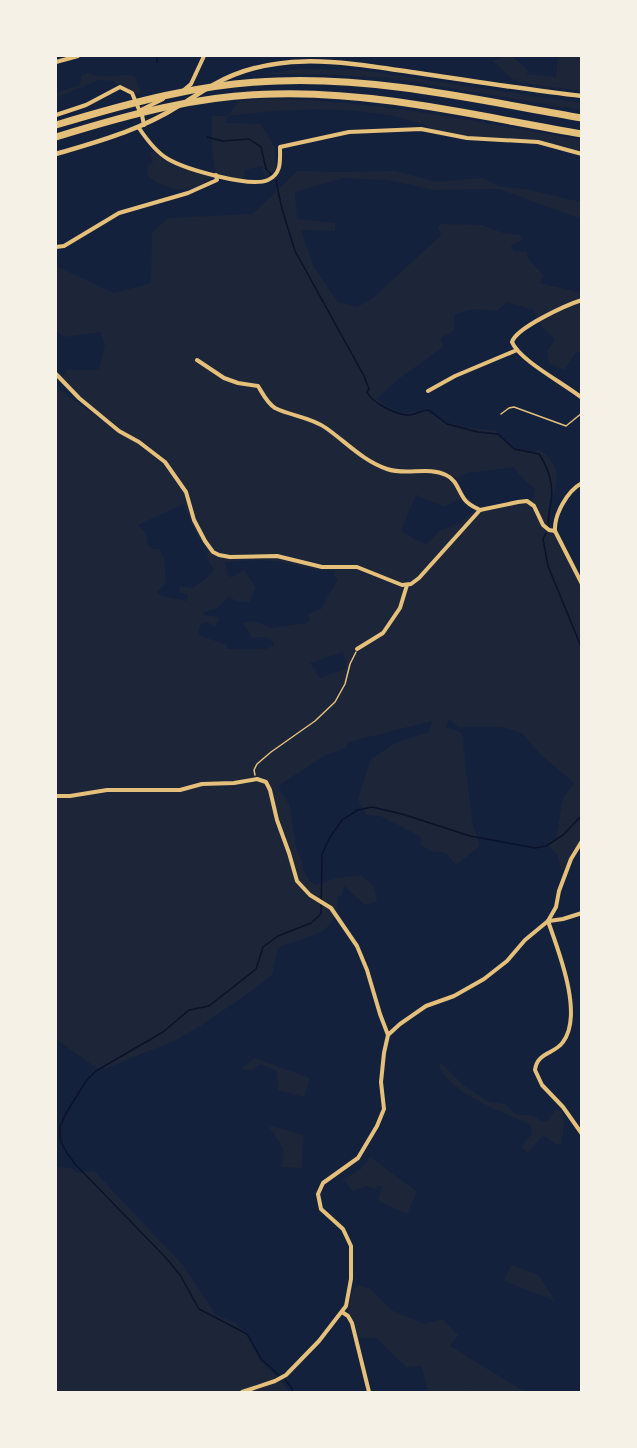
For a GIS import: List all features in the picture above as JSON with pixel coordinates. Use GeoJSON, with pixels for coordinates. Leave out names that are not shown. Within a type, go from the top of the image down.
{"type":"FeatureCollection","features":[{"type":"Feature","properties":{"kind":"highway"},"geometry":{"type":"LineString","coordinates":[[56,125],[122,105],[180,92],[248,82],[311,81],[436,93],[582,118]]}},
{"type":"Feature","properties":{"kind":"highway"},"geometry":{"type":"LineString","coordinates":[[56,137],[125,116],[161,108],[221,98],[284,94],[352,97],[582,134]]}},
{"type":"Feature","properties":{"kind":"street"},"geometry":{"type":"LineString","coordinates":[[56,62],[78,56]]}},
{"type":"Feature","properties":{"kind":"street"},"geometry":{"type":"LineString","coordinates":[[140,112],[146,106],[189,86],[204,56]]}},
{"type":"Feature","properties":{"kind":"street"},"geometry":{"type":"LineString","coordinates":[[56,154],[142,127],[241,71],[276,63],[304,61],[354,64],[582,96]]}},
{"type":"Feature","properties":{"kind":"street"},"geometry":{"type":"LineString","coordinates":[[56,115],[90,103],[120,87],[132,93],[140,112],[142,127],[156,150],[166,159],[196,171],[245,182],[268,180],[274,176],[280,165],[280,147],[349,132],[421,129],[467,138],[538,142],[582,154]]}},
{"type":"Feature","properties":{"kind":"street"},"geometry":{"type":"LineString","coordinates":[[56,248],[64,246],[119,213],[200,189],[217,180],[216,175]]}},
{"type":"Feature","properties":{"kind":"street"},"geometry":{"type":"LineString","coordinates":[[582,300],[554,311],[515,335],[512,342],[517,350],[582,398]]}},
{"type":"Feature","properties":{"kind":"street"},"geometry":{"type":"LineString","coordinates":[[428,392],[449,379],[517,350]]}},
{"type":"Feature","properties":{"kind":"street"},"geometry":{"type":"LineString","coordinates":[[197,360],[225,378],[258,386],[274,408],[316,422],[327,428],[354,451],[388,470],[445,474],[454,480],[469,505],[480,510],[527,501],[534,506],[543,525],[555,531]]}},
{"type":"Feature","properties":{"kind":"street"},"geometry":{"type":"LineString","coordinates":[[56,375],[119,432],[139,442],[165,462],[183,485],[199,530],[213,552],[230,557],[277,556],[330,569],[357,567],[398,584],[407,585],[419,578],[480,510]]}},
{"type":"Feature","properties":{"kind":"street"},"geometry":{"type":"LineString","coordinates":[[582,483],[575,488],[560,510],[555,525],[555,531],[582,584]]}},
{"type":"Feature","properties":{"kind":"street"},"geometry":{"type":"LineString","coordinates":[[357,649],[383,633],[400,608],[407,585]]}},
{"type":"Feature","properties":{"kind":"street"},"geometry":{"type":"LineString","coordinates":[[56,796],[107,790],[180,790],[202,784],[234,783],[257,779],[266,782],[297,881],[319,901],[331,908],[357,946],[388,1035],[381,1082],[384,1109],[377,1126],[358,1158],[323,1183],[318,1194],[321,1209],[343,1229],[351,1246],[351,1279],[348,1299],[342,1312],[286,1375],[242,1392]]}},
{"type":"Feature","properties":{"kind":"street"},"geometry":{"type":"LineString","coordinates":[[388,1035],[426,1006],[454,996],[484,979],[507,961],[525,940],[548,921],[556,907],[572,859],[582,841]]}},
{"type":"Feature","properties":{"kind":"street"},"geometry":{"type":"LineString","coordinates":[[548,921],[582,913]]}},
{"type":"Feature","properties":{"kind":"street"},"geometry":{"type":"LineString","coordinates":[[548,921],[566,973],[570,1018],[566,1038],[562,1045],[541,1057],[535,1070],[538,1080],[563,1107],[582,1134]]}},
{"type":"Feature","properties":{"kind":"street"},"geometry":{"type":"LineString","coordinates":[[342,1312],[352,1323],[369,1392]]}},
{"type":"Feature","properties":{"kind":"lane"},"geometry":{"type":"LineString","coordinates":[[501,414],[514,407],[566,426],[582,413]]}},
{"type":"Feature","properties":{"kind":"path"},"geometry":{"type":"LineString","coordinates":[[257,779],[254,770],[257,764],[315,721],[335,702],[345,684],[357,649]]}},
{"type":"Feature","properties":{"kind":"shaded area"},"geometry":{"type":"Polygon","coordinates":[[[501,56],[512,56],[527,69],[527,74],[556,77],[558,56],[581,56],[581,91],[516,82],[517,79],[513,80],[493,61],[501,56]]]}},
{"type":"Feature","properties":{"kind":"shaded area"},"geometry":{"type":"Polygon","coordinates":[[[300,69],[359,70],[581,103],[581,110],[390,78],[261,74],[300,69]]]}},
{"type":"Feature","properties":{"kind":"shaded area"},"geometry":{"type":"Polygon","coordinates":[[[88,73],[101,76],[135,76],[141,93],[134,94],[125,86],[113,81],[99,80],[56,98],[56,93],[80,85],[81,76],[88,73]]]}},
{"type":"Feature","properties":{"kind":"shaded area"},"geometry":{"type":"Polygon","coordinates":[[[264,99],[384,107],[581,140],[581,154],[537,142],[463,137],[402,118],[373,113],[311,110],[228,116],[238,101],[264,99]]]}},
{"type":"Feature","properties":{"kind":"shaded area"},"geometry":{"type":"Polygon","coordinates":[[[212,116],[228,116],[225,123],[261,124],[275,147],[275,170],[265,177],[262,166],[245,170],[244,179],[216,175],[212,146],[212,116]]]}},
{"type":"Feature","properties":{"kind":"shaded area"},"geometry":{"type":"Polygon","coordinates":[[[156,150],[166,159],[216,175],[190,188],[173,189],[147,175],[148,165],[153,163],[150,153],[156,150]]]}},
{"type":"Feature","properties":{"kind":"shaded area"},"geometry":{"type":"Polygon","coordinates":[[[297,171],[395,171],[437,182],[482,178],[499,186],[530,190],[581,202],[581,219],[499,189],[433,190],[388,180],[343,178],[295,192],[297,219],[335,223],[335,231],[301,230],[314,267],[338,302],[357,307],[373,298],[439,237],[441,234],[438,227],[441,224],[482,225],[503,233],[520,235],[523,240],[512,245],[511,248],[514,251],[527,252],[528,258],[543,275],[540,283],[581,293],[581,353],[576,352],[564,370],[549,363],[547,351],[555,340],[538,322],[534,310],[507,302],[497,311],[474,309],[454,314],[454,331],[441,338],[443,347],[396,381],[377,399],[399,414],[425,410],[448,425],[496,431],[516,449],[534,453],[539,449],[555,466],[556,482],[547,522],[557,528],[582,584],[582,841],[567,870],[561,869],[558,856],[547,843],[556,838],[563,798],[574,783],[540,754],[522,733],[501,727],[459,727],[449,719],[446,727],[462,733],[472,821],[480,846],[456,865],[446,853],[431,851],[421,845],[421,837],[381,816],[366,815],[358,799],[371,759],[395,743],[429,732],[432,721],[349,742],[345,748],[324,756],[278,786],[290,806],[297,851],[309,880],[315,885],[337,878],[361,875],[374,886],[377,901],[365,905],[344,886],[342,895],[338,896],[332,920],[326,928],[310,937],[278,948],[272,975],[250,992],[174,1041],[107,1068],[96,1068],[56,1039],[56,382],[58,389],[112,427],[61,380],[67,370],[99,370],[105,344],[100,332],[65,337],[56,331],[56,266],[114,293],[151,283],[152,233],[168,218],[253,214],[297,171]],[[514,467],[468,473],[454,479],[463,497],[445,507],[416,495],[401,530],[427,544],[439,531],[459,523],[474,510],[521,499],[533,499],[535,489],[522,478],[514,467]],[[184,504],[138,525],[146,534],[147,544],[153,549],[159,549],[164,558],[166,583],[157,592],[161,596],[187,601],[188,595],[179,592],[180,586],[192,588],[206,579],[214,570],[207,558],[208,551],[196,533],[184,504]],[[260,560],[225,562],[228,576],[232,577],[244,570],[256,588],[249,603],[235,601],[229,596],[216,609],[204,612],[204,615],[220,617],[215,627],[207,622],[201,624],[198,635],[227,645],[227,649],[265,649],[273,646],[274,642],[266,637],[252,638],[243,623],[255,621],[272,628],[307,623],[310,619],[308,614],[321,609],[338,579],[334,575],[335,571],[304,568],[282,562],[260,560]],[[343,652],[310,663],[320,678],[347,668],[343,652]]]}},
{"type":"Feature","properties":{"kind":"shaded area"},"geometry":{"type":"Polygon","coordinates":[[[255,1058],[310,1078],[304,1097],[278,1090],[277,1071],[260,1064],[253,1070],[241,1069],[255,1058]]]}},
{"type":"Feature","properties":{"kind":"shaded area"},"geometry":{"type":"Polygon","coordinates":[[[441,1063],[461,1083],[487,1101],[505,1104],[515,1114],[534,1116],[542,1122],[548,1121],[555,1110],[561,1110],[564,1120],[562,1143],[559,1145],[542,1137],[527,1152],[522,1147],[532,1131],[529,1124],[464,1093],[444,1074],[439,1064],[441,1063]]]}},
{"type":"Feature","properties":{"kind":"shaded area"},"geometry":{"type":"Polygon","coordinates":[[[268,1125],[303,1135],[302,1168],[282,1167],[283,1148],[268,1125]]]}},
{"type":"Feature","properties":{"kind":"shaded area"},"geometry":{"type":"Polygon","coordinates":[[[370,1157],[417,1192],[407,1214],[378,1201],[382,1187],[377,1185],[375,1189],[368,1186],[352,1191],[344,1179],[360,1170],[370,1157]]]}},
{"type":"Feature","properties":{"kind":"shaded area"},"geometry":{"type":"Polygon","coordinates":[[[56,1167],[72,1168],[78,1173],[94,1171],[182,1264],[216,1315],[234,1322],[249,1335],[247,1335],[260,1361],[284,1384],[289,1392],[56,1392],[56,1167]]]}},
{"type":"Feature","properties":{"kind":"shaded area"},"geometry":{"type":"Polygon","coordinates":[[[511,1265],[539,1275],[555,1301],[504,1281],[511,1265]]]}},
{"type":"Feature","properties":{"kind":"shaded area"},"geometry":{"type":"Polygon","coordinates":[[[358,1285],[370,1289],[391,1310],[424,1324],[443,1319],[458,1335],[450,1346],[522,1390],[533,1392],[468,1390],[466,1392],[428,1392],[422,1366],[406,1367],[376,1338],[359,1338],[355,1324],[347,1313],[353,1290],[358,1285]]]}},
{"type":"Feature","properties":{"kind":"waterway"},"geometry":{"type":"LineString","coordinates":[[157,56],[157,62]]}},
{"type":"Feature","properties":{"kind":"waterway"},"geometry":{"type":"LineString","coordinates":[[207,137],[223,141],[249,139],[261,147],[266,169],[272,175]]}},
{"type":"Feature","properties":{"kind":"waterway"},"geometry":{"type":"LineString","coordinates":[[276,181],[295,251],[364,376],[370,396],[386,408],[399,413],[410,415],[429,410],[447,424],[478,432],[498,434],[514,449],[539,454],[548,470],[551,483],[549,526]]}},
{"type":"Feature","properties":{"kind":"waterway"},"geometry":{"type":"LineString","coordinates":[[546,533],[543,539],[548,566],[582,649]]}},
{"type":"Feature","properties":{"kind":"waterway"},"geometry":{"type":"LineString","coordinates":[[279,1375],[262,1360],[247,1334],[199,1309],[180,1275],[167,1259],[76,1165],[61,1142],[60,1127],[65,1115],[86,1081],[96,1071],[163,1032],[189,1010],[209,1006],[256,969],[263,947],[278,936],[311,923],[321,914],[322,854],[342,820],[358,810],[372,807],[402,814],[470,836],[535,848],[546,846],[563,835],[582,815]]}},
{"type":"Feature","properties":{"kind":"waterway"},"geometry":{"type":"LineString","coordinates":[[285,1380],[292,1388],[292,1392]]}}]}
